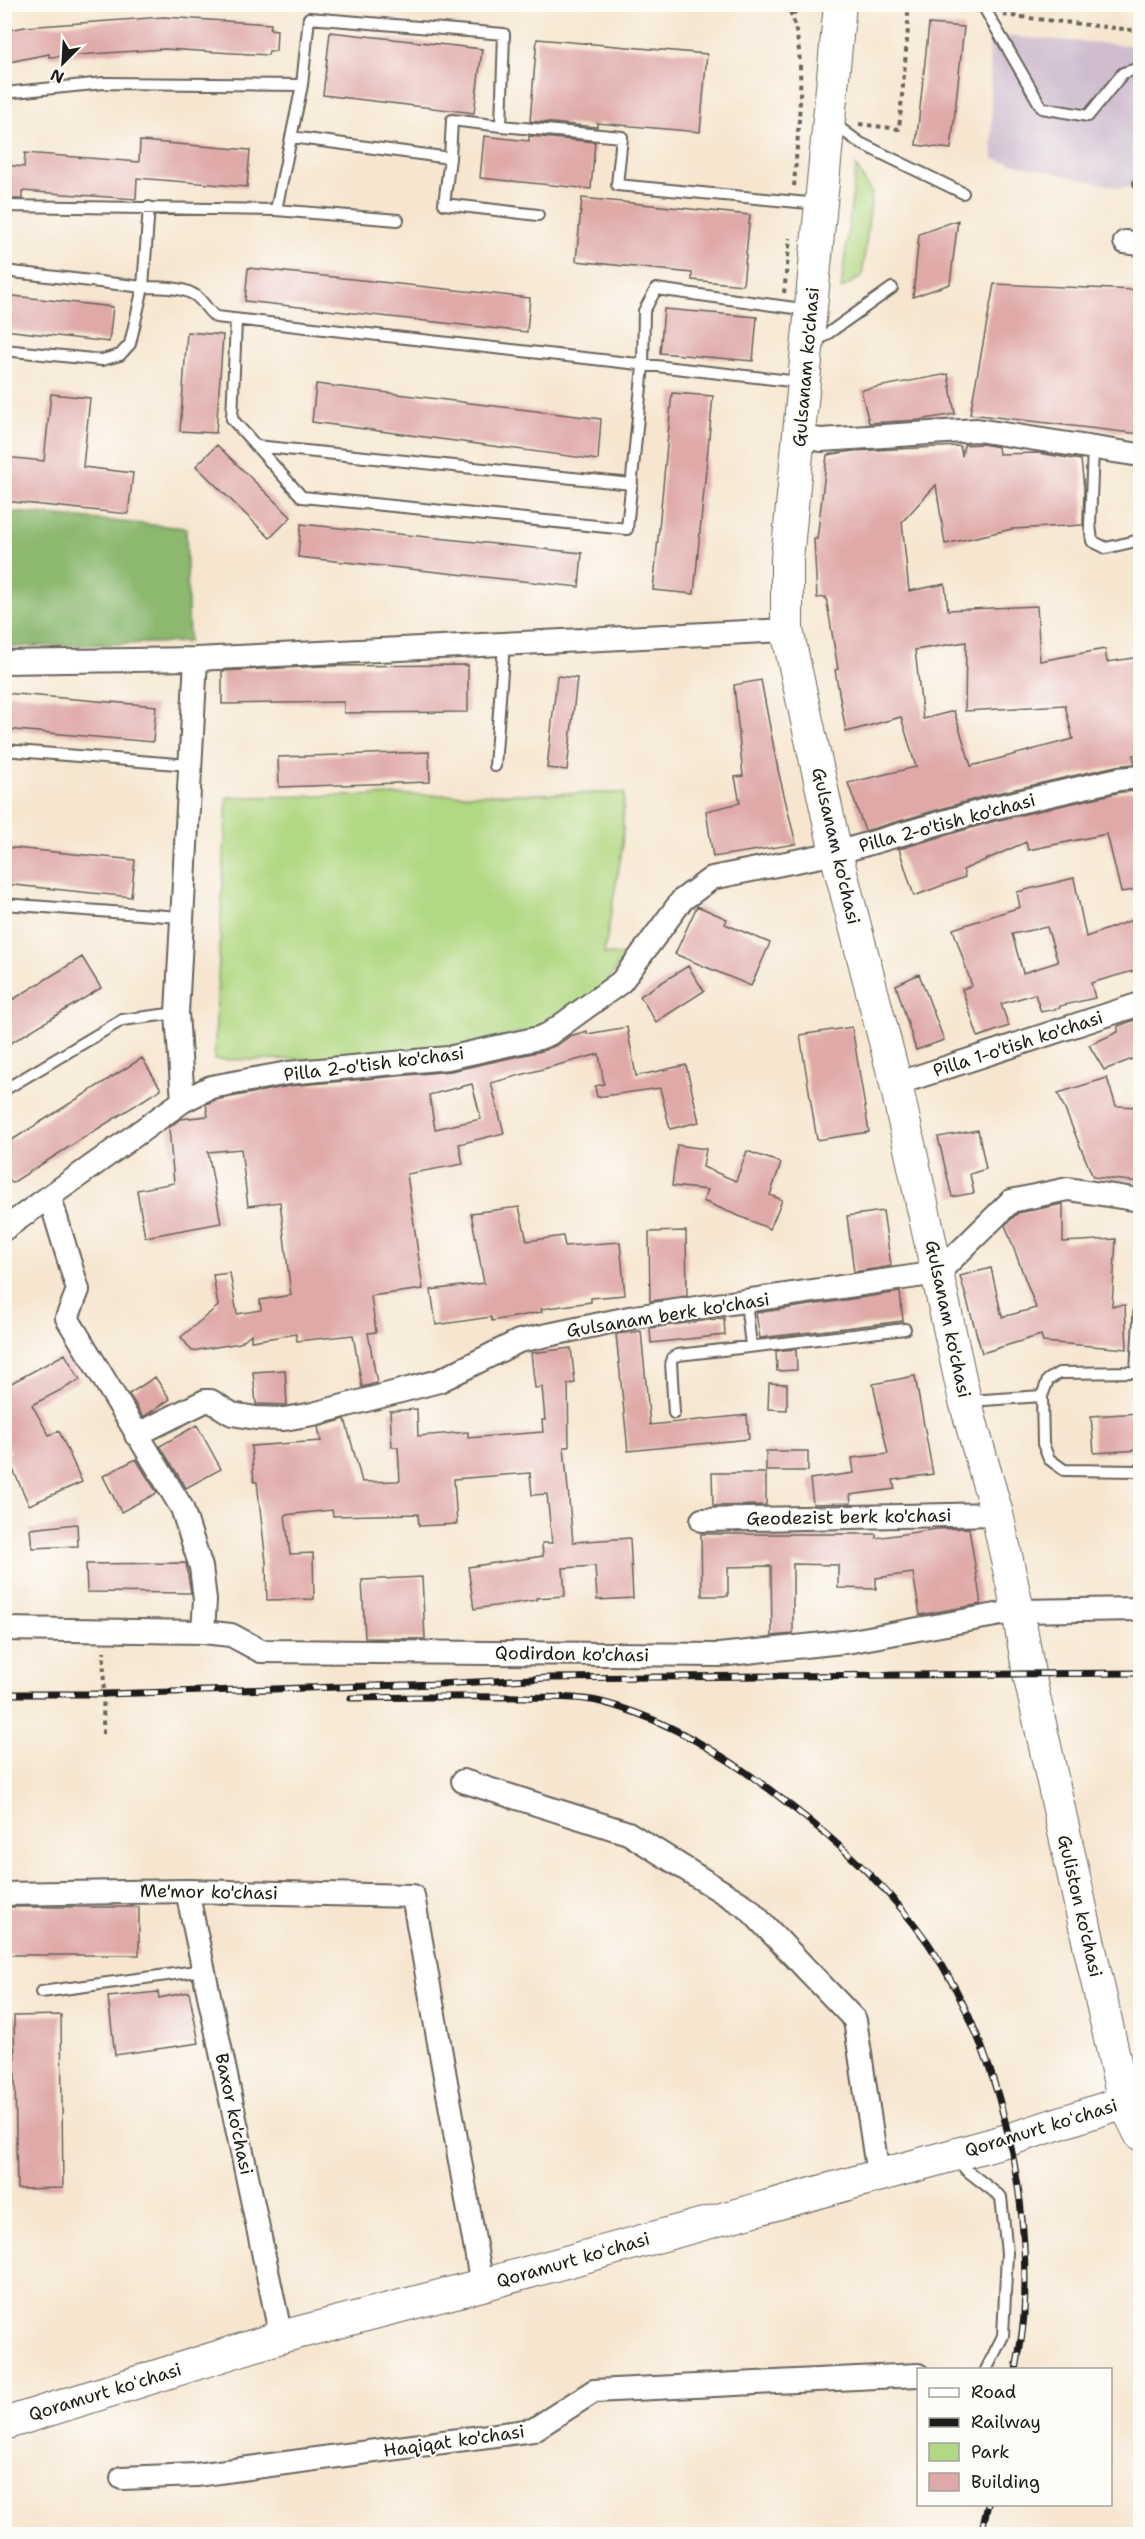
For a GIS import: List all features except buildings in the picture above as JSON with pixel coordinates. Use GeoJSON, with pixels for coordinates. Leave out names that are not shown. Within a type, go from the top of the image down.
{"type":"FeatureCollection","features":[{"type":"Feature","properties":{"kind":"main road","name":"Gulsanam ko'chasi"},"geometry":{"type":"LineString","coordinates":[[840,4],[829,120],[807,203],[797,308],[807,348],[787,559],[787,630],[836,853],[896,1084],[965,1401],[997,1514],[1029,1674]]}},
{"type":"Feature","properties":{"kind":"main road","name":"Guliston ko'chasi"},"geometry":{"type":"LineString","coordinates":[[1029,1674],[1135,2111]]}},
{"type":"Feature","properties":{"kind":"main road","name":"Qoramurt koʻchasi"},"geometry":{"type":"LineString","coordinates":[[4,2435],[487,2296],[1011,2156],[1135,2111]]}},
{"type":"Feature","properties":{"kind":"main road","name":"Qoramurt koʻchasi"},"geometry":{"type":"LineString","coordinates":[[4,2424],[281,2337],[482,2285],[1008,2140],[1135,2111]]}},
{"type":"Feature","properties":{"kind":"street"},"geometry":{"type":"LineString","coordinates":[[799,436],[821,440],[977,430],[1140,455]]}},
{"type":"Feature","properties":{"kind":"street"},"geometry":{"type":"LineString","coordinates":[[4,662],[196,659],[787,630]]}},
{"type":"Feature","properties":{"kind":"street"},"geometry":{"type":"LineString","coordinates":[[183,1101],[177,1013],[180,917],[196,659]]}},
{"type":"Feature","properties":{"kind":"street","name":"Pilla 2-o'tish ko'chasi"},"geometry":{"type":"LineString","coordinates":[[4,1229],[183,1101],[211,1087],[288,1073],[448,1058],[549,1034],[621,982],[682,900],[712,878],[836,853],[992,808],[1119,779],[1140,777]]}},
{"type":"Feature","properties":{"kind":"street","name":"Pilla 1-o'tish ko'chasi"},"geometry":{"type":"LineString","coordinates":[[896,1084],[1140,1005]]}},
{"type":"Feature","properties":{"kind":"street"},"geometry":{"type":"LineString","coordinates":[[938,1273],[1011,1201],[1068,1189],[1140,1200]]}},
{"type":"Feature","properties":{"kind":"street"},"geometry":{"type":"LineString","coordinates":[[50,1198],[78,1290],[67,1318],[182,1508],[204,1585],[203,1632]]}},
{"type":"Feature","properties":{"kind":"street","name":"Gulsanam berk ko'chasi"},"geometry":{"type":"LineString","coordinates":[[136,1435],[205,1401],[211,1401],[232,1414],[285,1419],[313,1414],[439,1381],[519,1341],[634,1317],[938,1273]]}},
{"type":"Feature","properties":{"kind":"street","name":"Geodezist berk ko'chasi"},"geometry":{"type":"LineString","coordinates":[[702,1520],[997,1514]]}},
{"type":"Feature","properties":{"kind":"street","name":"Qodirdon ko'chasi"},"geometry":{"type":"LineString","coordinates":[[4,1629],[203,1632],[231,1635],[261,1651],[719,1655],[852,1641],[1018,1611],[1140,1609]]}},
{"type":"Feature","properties":{"kind":"street"},"geometry":{"type":"LineString","coordinates":[[462,1781],[628,1833],[748,1908],[855,2020],[878,2175]]}},
{"type":"Feature","properties":{"kind":"street","name":"Me'mor ko'chasi"},"geometry":{"type":"LineString","coordinates":[[4,1894],[187,1891],[413,1896],[482,2285]]}},
{"type":"Feature","properties":{"kind":"street","name":"Baxor ko'chasi"},"geometry":{"type":"LineString","coordinates":[[187,1891],[281,2337]]}},
{"type":"Feature","properties":{"kind":"street","name":"Haqiqat ko'chasi"},"geometry":{"type":"LineString","coordinates":[[122,2478],[196,2475],[533,2430],[594,2391],[917,2375]]}},
{"type":"Feature","properties":{"kind":"lane"},"geometry":{"type":"LineString","coordinates":[[984,9],[1042,108],[1088,116],[1123,73],[1140,68]]}},
{"type":"Feature","properties":{"kind":"lane"},"geometry":{"type":"LineString","coordinates":[[276,210],[302,85],[309,18],[504,34],[501,126]]}},
{"type":"Feature","properties":{"kind":"lane"},"geometry":{"type":"LineString","coordinates":[[4,93],[104,82],[302,85]]}},
{"type":"Feature","properties":{"kind":"lane"},"geometry":{"type":"LineString","coordinates":[[538,215],[444,204],[452,120],[622,137],[617,185],[807,203]]}},
{"type":"Feature","properties":{"kind":"lane"},"geometry":{"type":"LineString","coordinates":[[829,120],[860,143],[963,194]]}},
{"type":"Feature","properties":{"kind":"lane"},"geometry":{"type":"LineString","coordinates":[[291,137],[450,158]]}},
{"type":"Feature","properties":{"kind":"lane"},"geometry":{"type":"LineString","coordinates":[[4,206],[276,210],[398,220]]}},
{"type":"Feature","properties":{"kind":"lane"},"geometry":{"type":"LineString","coordinates":[[4,350],[102,360],[120,355],[130,344],[143,287],[149,207]]}},
{"type":"Feature","properties":{"kind":"lane"},"geometry":{"type":"LineString","coordinates":[[4,272],[193,294],[202,301],[207,312],[216,317],[236,321],[804,383]]}},
{"type":"Feature","properties":{"kind":"lane"},"geometry":{"type":"LineString","coordinates":[[807,348],[892,288]]}},
{"type":"Feature","properties":{"kind":"lane"},"geometry":{"type":"LineString","coordinates":[[236,321],[232,419],[302,497],[627,529],[643,366],[644,311],[656,289],[797,308]]}},
{"type":"Feature","properties":{"kind":"lane"},"geometry":{"type":"LineString","coordinates":[[256,446],[632,484]]}},
{"type":"Feature","properties":{"kind":"lane"},"geometry":{"type":"LineString","coordinates":[[1093,448],[1090,525],[1092,541],[1106,548],[1140,540]]}},
{"type":"Feature","properties":{"kind":"lane"},"geometry":{"type":"LineString","coordinates":[[495,766],[504,644]]}},
{"type":"Feature","properties":{"kind":"lane"},"geometry":{"type":"LineString","coordinates":[[4,750],[189,765]]}},
{"type":"Feature","properties":{"kind":"lane"},"geometry":{"type":"LineString","coordinates":[[4,904],[180,917]]}},
{"type":"Feature","properties":{"kind":"lane"},"geometry":{"type":"LineString","coordinates":[[4,1090],[122,1020],[177,1013]]}},
{"type":"Feature","properties":{"kind":"lane"},"geometry":{"type":"LineString","coordinates":[[1140,1301],[1138,1372],[1059,1373],[1048,1380],[1042,1396],[1043,1444],[1049,1459],[1064,1470],[1140,1471]]}},
{"type":"Feature","properties":{"kind":"lane"},"geometry":{"type":"LineString","coordinates":[[746,1302],[751,1346]]}},
{"type":"Feature","properties":{"kind":"lane"},"geometry":{"type":"LineString","coordinates":[[675,1413],[672,1358],[751,1346],[905,1329]]}},
{"type":"Feature","properties":{"kind":"lane"},"geometry":{"type":"LineString","coordinates":[[965,1401],[1042,1396]]}},
{"type":"Feature","properties":{"kind":"lane"},"geometry":{"type":"LineString","coordinates":[[40,1992],[204,1970]]}},
{"type":"Feature","properties":{"kind":"lane"},"geometry":{"type":"LineString","coordinates":[[965,2169],[1001,2197],[1007,2253],[1003,2336],[987,2368]]}},
{"type":"Feature","properties":{"kind":"path"},"geometry":{"type":"LineString","coordinates":[[786,4],[792,14],[801,51],[807,203],[797,308]]}},
{"type":"Feature","properties":{"kind":"path"},"geometry":{"type":"LineString","coordinates":[[860,143],[859,124],[899,129],[908,4]]}},
{"type":"Feature","properties":{"kind":"path"},"geometry":{"type":"LineString","coordinates":[[916,4],[984,9],[1140,31]]}},
{"type":"Feature","properties":{"kind":"path"},"geometry":{"type":"LineString","coordinates":[[792,14],[806,7]]}},
{"type":"Feature","properties":{"kind":"path"},"geometry":{"type":"LineString","coordinates":[[103,1734],[104,1631]]}},
{"type":"Feature","properties":{"kind":"shaded area"},"geometry":{"type":"Polygon","coordinates":[[[989,35],[1140,46],[1140,185],[1121,188],[993,159],[989,35]]]}},
{"type":"Feature","properties":{"kind":"green space"},"geometry":{"type":"Polygon","coordinates":[[[856,166],[872,194],[862,276],[841,289],[856,166]]]}},
{"type":"Feature","properties":{"kind":"green space"},"geometry":{"type":"Polygon","coordinates":[[[4,511],[186,528],[189,642],[5,647],[4,511]]]}},
{"type":"Feature","properties":{"kind":"green space"},"geometry":{"type":"Polygon","coordinates":[[[624,793],[622,849],[604,954],[626,955],[600,992],[543,1028],[406,1058],[214,1060],[227,797],[624,793]]]}},
{"type":"Feature","properties":{"kind":"railway"},"geometry":{"type":"LineString","coordinates":[[4,1694],[104,1694],[439,1684],[549,1678],[1140,1673]]}},
{"type":"Feature","properties":{"kind":"railway"},"geometry":{"type":"LineString","coordinates":[[351,1698],[563,1698],[592,1700],[626,1709],[673,1729],[719,1754],[782,1799],[861,1865],[913,1922],[928,1943],[953,1983],[974,2027],[991,2073],[1005,2121],[1022,2218],[1025,2267],[1023,2321],[1016,2368]]}},
{"type":"Feature","properties":{"kind":"railway"},"geometry":{"type":"LineString","coordinates":[[981,2534],[988,2506]]}}]}
